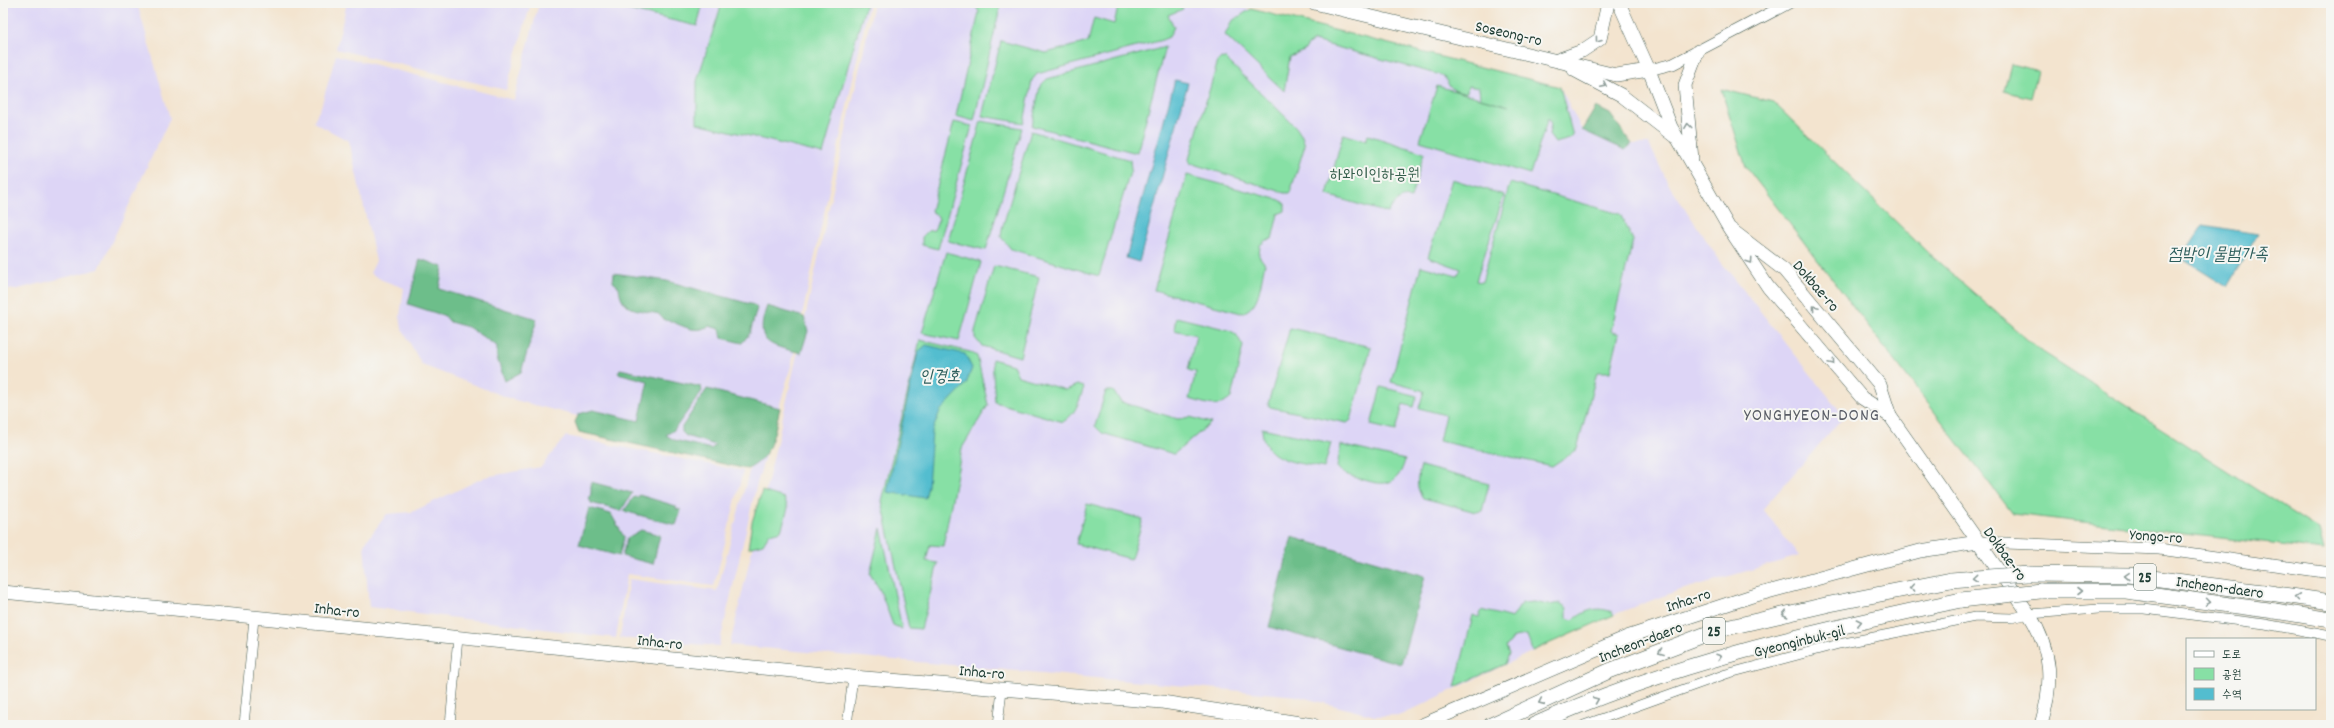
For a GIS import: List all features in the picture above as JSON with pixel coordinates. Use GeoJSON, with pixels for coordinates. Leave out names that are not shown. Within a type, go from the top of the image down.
{"type":"FeatureCollection","features":[{"type":"Feature","properties":{"kind":"highway","name":"Incheon-daero"},"geometry":{"type":"LineString","coordinates":[[1491,725],[1609,671],[1717,630],[1830,604],[1951,580],[2027,574],[2128,575],[2331,602]]}},
{"type":"Feature","properties":{"kind":"highway","name":"Incheon-daero"},"geometry":{"type":"LineString","coordinates":[[1534,725],[1621,690],[1724,655],[1835,627],[1961,600],[2040,591],[2126,591],[2331,620]]}},
{"type":"Feature","properties":{"kind":"main road","name":"Soseong-ro"},"geometry":{"type":"LineString","coordinates":[[1314,3],[1616,74],[1649,70]]}},
{"type":"Feature","properties":{"kind":"main road"},"geometry":{"type":"LineString","coordinates":[[1557,60],[1582,51],[1600,39],[1608,3]]}},
{"type":"Feature","properties":{"kind":"main road","name":"Dokbae-ro"},"geometry":{"type":"LineString","coordinates":[[1619,3],[1649,70],[1671,127],[1729,228],[1768,287],[1862,398],[1890,416]]}},
{"type":"Feature","properties":{"kind":"main road"},"geometry":{"type":"LineString","coordinates":[[1693,165],[1685,85],[1698,51]]}},
{"type":"Feature","properties":{"kind":"main road"},"geometry":{"type":"LineString","coordinates":[[1557,60],[1617,92],[1678,140]]}},
{"type":"Feature","properties":{"kind":"main road","name":"Dokbae-ro"},"geometry":{"type":"LineString","coordinates":[[1729,228],[1784,270],[1880,385],[1890,416],[2029,614],[2041,636],[2050,666],[2049,697],[2041,725]]}},
{"type":"Feature","properties":{"kind":"main road","name":"Inha-ro"},"geometry":{"type":"LineString","coordinates":[[1422,725],[1627,637],[1749,597],[1920,551],[1978,542]]}},
{"type":"Feature","properties":{"kind":"main road","name":"Inha-ro"},"geometry":{"type":"LineString","coordinates":[[3,592],[853,677],[1162,702],[1282,722],[1313,725]]}},
{"type":"Feature","properties":{"kind":"street"},"geometry":{"type":"LineString","coordinates":[[1649,70],[1673,64],[1788,3]]}},
{"type":"Feature","properties":{"kind":"street","name":"Yongo-ro"},"geometry":{"type":"LineString","coordinates":[[1978,542],[2159,549],[2331,573]]}},
{"type":"Feature","properties":{"kind":"street","name":"Gyeonginbuk-gil"},"geometry":{"type":"LineString","coordinates":[[1584,725],[1726,674],[1839,644],[1975,617],[2012,618],[2029,614],[2099,609],[2144,608],[2265,624],[2331,636]]}},
{"type":"Feature","properties":{"kind":"street"},"geometry":{"type":"LineString","coordinates":[[244,725],[254,618]]}},
{"type":"Feature","properties":{"kind":"street"},"geometry":{"type":"LineString","coordinates":[[450,725],[458,638]]}},
{"type":"Feature","properties":{"kind":"street"},"geometry":{"type":"LineString","coordinates":[[848,725],[853,677]]}},
{"type":"Feature","properties":{"kind":"street"},"geometry":{"type":"LineString","coordinates":[[998,725],[1002,690]]}},
{"type":"Feature","properties":{"kind":"shaded area"},"geometry":{"type":"Polygon","coordinates":[[[3,3],[137,3],[170,118],[99,269],[14,290],[3,288],[3,3]]]}},
{"type":"Feature","properties":{"kind":"shaded area"},"geometry":{"type":"Polygon","coordinates":[[[347,3],[531,3],[506,90],[336,49],[347,3]]]}},
{"type":"Feature","properties":{"kind":"shaded area"},"geometry":{"type":"Polygon","coordinates":[[[539,3],[869,3],[792,363],[756,487],[719,646],[620,638],[629,579],[717,591],[752,461],[511,399],[422,365],[402,329],[400,316],[404,288],[382,280],[370,273],[376,261],[349,141],[313,122],[321,107],[336,55],[514,100],[539,3]]]}},
{"type":"Feature","properties":{"kind":"shaded area"},"geometry":{"type":"Polygon","coordinates":[[[874,3],[1225,3],[1560,87],[1582,130],[1625,150],[1633,144],[1649,144],[1669,185],[1721,262],[1844,416],[1763,509],[1799,556],[1674,592],[1591,623],[1401,715],[1375,716],[1297,696],[730,645],[791,382],[874,3]]]}},
{"type":"Feature","properties":{"kind":"shaded area"},"geometry":{"type":"Polygon","coordinates":[[[566,436],[743,471],[714,586],[627,574],[616,638],[369,607],[364,544],[387,514],[412,512],[485,477],[541,467],[566,436]]]}},
{"type":"Feature","properties":{"kind":"green space"},"geometry":{"type":"Polygon","coordinates":[[[598,3],[703,3],[697,26],[598,3]]]}},
{"type":"Feature","properties":{"kind":"green space"},"geometry":{"type":"Polygon","coordinates":[[[722,3],[866,3],[823,154],[697,123],[697,81],[722,3]]]}},
{"type":"Feature","properties":{"kind":"green space"},"geometry":{"type":"Polygon","coordinates":[[[974,3],[1001,3],[974,121],[956,116],[979,12],[974,3]]]}},
{"type":"Feature","properties":{"kind":"green space"},"geometry":{"type":"Polygon","coordinates":[[[1119,3],[1179,3],[1183,9],[1168,15],[1174,27],[1169,37],[1037,74],[1032,80],[1024,123],[982,116],[1001,41],[1046,53],[1088,42],[1094,18],[1114,24],[1119,3]]]}},
{"type":"Feature","properties":{"kind":"green space"},"geometry":{"type":"Polygon","coordinates":[[[1251,9],[1560,87],[1573,136],[1570,139],[1555,143],[1549,135],[1551,124],[1548,118],[1530,174],[1420,141],[1437,86],[1480,98],[1479,88],[1468,86],[1467,92],[1459,92],[1450,86],[1444,76],[1314,41],[1308,45],[1304,51],[1290,57],[1284,91],[1225,35],[1232,21],[1251,9]]]}},
{"type":"Feature","properties":{"kind":"green space"},"geometry":{"type":"Polygon","coordinates":[[[1165,47],[1137,153],[1032,126],[1040,86],[1047,79],[1165,47]]]}},
{"type":"Feature","properties":{"kind":"green space"},"geometry":{"type":"Polygon","coordinates":[[[1221,58],[1226,59],[1296,127],[1302,136],[1305,145],[1290,193],[1285,193],[1190,163],[1189,159],[1218,61],[1221,58]]]}},
{"type":"Feature","properties":{"kind":"green space"},"geometry":{"type":"Polygon","coordinates":[[[2011,64],[2038,71],[2031,98],[2004,91],[2011,64]]]}},
{"type":"Feature","properties":{"kind":"green space"},"geometry":{"type":"Polygon","coordinates":[[[1721,89],[1773,102],[1927,252],[2038,349],[2319,530],[2324,550],[2013,514],[1746,167],[1721,89]]]}},
{"type":"Feature","properties":{"kind":"green space"},"geometry":{"type":"Polygon","coordinates":[[[1596,107],[1610,114],[1632,144],[1625,150],[1582,130],[1596,107]]]}},
{"type":"Feature","properties":{"kind":"green space"},"geometry":{"type":"Polygon","coordinates":[[[981,121],[1022,128],[986,250],[948,241],[981,121]]]}},
{"type":"Feature","properties":{"kind":"green space"},"geometry":{"type":"Polygon","coordinates":[[[954,122],[972,126],[938,249],[922,245],[922,237],[928,231],[934,230],[939,219],[937,215],[931,211],[954,122]]]}},
{"type":"Feature","properties":{"kind":"green space"},"geometry":{"type":"Polygon","coordinates":[[[1031,131],[1130,160],[1131,169],[1099,276],[1011,249],[1001,237],[1002,229],[1031,131]]]}},
{"type":"Feature","properties":{"kind":"green space","name":"하와이인하공원"},"geometry":{"type":"Polygon","coordinates":[[[1343,134],[1366,141],[1368,135],[1424,153],[1411,198],[1407,197],[1400,199],[1392,206],[1388,213],[1327,195],[1343,134]]]}},
{"type":"Feature","properties":{"kind":"green space"},"geometry":{"type":"Polygon","coordinates":[[[1187,175],[1280,200],[1285,204],[1285,211],[1278,214],[1272,239],[1266,240],[1260,245],[1259,256],[1265,264],[1259,293],[1252,306],[1248,310],[1241,313],[1154,290],[1187,175]]]}},
{"type":"Feature","properties":{"kind":"green space"},"geometry":{"type":"Polygon","coordinates":[[[1452,179],[1504,195],[1476,281],[1482,282],[1510,183],[1620,214],[1633,240],[1611,331],[1619,334],[1610,372],[1597,372],[1577,449],[1552,466],[1439,441],[1445,415],[1419,408],[1424,391],[1391,382],[1421,266],[1457,276],[1461,269],[1428,257],[1452,179]]]}},
{"type":"Feature","properties":{"kind":"green space"},"geometry":{"type":"Polygon","coordinates":[[[946,252],[981,262],[959,341],[922,333],[946,252]]]}},
{"type":"Feature","properties":{"kind":"green space"},"geometry":{"type":"Polygon","coordinates":[[[420,259],[443,267],[439,289],[537,319],[521,372],[505,381],[497,358],[497,346],[468,327],[450,322],[445,316],[408,304],[420,259]]]}},
{"type":"Feature","properties":{"kind":"green space"},"geometry":{"type":"Polygon","coordinates":[[[994,266],[1039,277],[1020,357],[982,346],[975,338],[975,331],[994,266]]]}},
{"type":"Feature","properties":{"kind":"green space"},"geometry":{"type":"Polygon","coordinates":[[[614,273],[667,281],[754,305],[757,308],[750,333],[742,343],[722,338],[720,329],[709,326],[700,329],[692,329],[666,320],[659,314],[632,308],[623,301],[620,295],[619,287],[613,282],[614,273]]]}},
{"type":"Feature","properties":{"kind":"green space"},"geometry":{"type":"Polygon","coordinates":[[[767,306],[804,317],[808,331],[801,353],[773,345],[764,336],[762,329],[763,319],[767,306]]]}},
{"type":"Feature","properties":{"kind":"green space"},"geometry":{"type":"Polygon","coordinates":[[[1176,317],[1229,330],[1236,334],[1243,346],[1231,398],[1226,402],[1216,405],[1189,399],[1196,372],[1188,370],[1196,335],[1174,330],[1176,317]]]}},
{"type":"Feature","properties":{"kind":"green space"},"geometry":{"type":"Polygon","coordinates":[[[1290,328],[1371,347],[1351,420],[1347,423],[1270,407],[1268,404],[1290,328]]]}},
{"type":"Feature","properties":{"kind":"green space"},"geometry":{"type":"Polygon","coordinates":[[[920,340],[970,352],[977,356],[988,405],[962,448],[943,546],[930,545],[926,561],[938,563],[921,629],[909,628],[882,501],[920,340]]]}},
{"type":"Feature","properties":{"kind":"green space"},"geometry":{"type":"Polygon","coordinates":[[[992,359],[1013,365],[1018,376],[1066,390],[1077,385],[1084,387],[1074,411],[1063,422],[995,402],[992,359]]]}},
{"type":"Feature","properties":{"kind":"green space"},"geometry":{"type":"Polygon","coordinates":[[[620,369],[701,387],[702,391],[674,430],[666,435],[674,440],[711,449],[715,445],[686,436],[682,432],[682,427],[707,389],[780,408],[774,435],[767,451],[762,458],[747,469],[579,432],[575,422],[579,414],[593,410],[639,421],[648,381],[618,373],[620,369]]]}},
{"type":"Feature","properties":{"kind":"green space"},"geometry":{"type":"Polygon","coordinates":[[[1381,387],[1417,396],[1414,407],[1403,404],[1396,431],[1371,425],[1381,387]]]}},
{"type":"Feature","properties":{"kind":"green space"},"geometry":{"type":"Polygon","coordinates":[[[1106,391],[1113,391],[1121,402],[1178,419],[1190,417],[1211,423],[1174,454],[1102,433],[1095,426],[1106,391]]]}},
{"type":"Feature","properties":{"kind":"green space"},"geometry":{"type":"Polygon","coordinates":[[[1262,428],[1331,443],[1324,468],[1293,462],[1274,454],[1268,448],[1264,439],[1262,428]]]}},
{"type":"Feature","properties":{"kind":"green space"},"geometry":{"type":"Polygon","coordinates":[[[1341,445],[1405,460],[1402,469],[1394,480],[1376,483],[1348,475],[1337,467],[1341,445]]]}},
{"type":"Feature","properties":{"kind":"green space"},"geometry":{"type":"Polygon","coordinates":[[[1421,466],[1489,484],[1482,511],[1476,512],[1423,498],[1420,494],[1418,486],[1418,475],[1421,466]]]}},
{"type":"Feature","properties":{"kind":"green space"},"geometry":{"type":"Polygon","coordinates":[[[591,482],[632,493],[621,511],[591,503],[589,500],[591,493],[591,482]]]}},
{"type":"Feature","properties":{"kind":"green space"},"geometry":{"type":"Polygon","coordinates":[[[762,491],[784,498],[788,508],[781,531],[769,534],[763,544],[748,548],[752,522],[762,491]]]}},
{"type":"Feature","properties":{"kind":"green space"},"geometry":{"type":"Polygon","coordinates":[[[639,495],[676,506],[676,509],[681,510],[676,525],[624,511],[634,497],[638,498],[639,495]]]}},
{"type":"Feature","properties":{"kind":"green space"},"geometry":{"type":"Polygon","coordinates":[[[1087,504],[1143,519],[1131,559],[1076,544],[1087,504]]]}},
{"type":"Feature","properties":{"kind":"green space"},"geometry":{"type":"Polygon","coordinates":[[[589,508],[611,514],[624,537],[619,556],[579,545],[589,508]]]}},
{"type":"Feature","properties":{"kind":"green space"},"geometry":{"type":"Polygon","coordinates":[[[881,528],[902,629],[893,625],[880,590],[870,574],[881,528]]]}},
{"type":"Feature","properties":{"kind":"green space"},"geometry":{"type":"Polygon","coordinates":[[[641,530],[660,535],[653,564],[622,556],[627,538],[641,530]]]}},
{"type":"Feature","properties":{"kind":"green space"},"geometry":{"type":"Polygon","coordinates":[[[1292,537],[1425,576],[1401,664],[1269,627],[1292,537]]]}},
{"type":"Feature","properties":{"kind":"green space"},"geometry":{"type":"Polygon","coordinates":[[[1534,602],[1549,605],[1560,603],[1567,608],[1567,618],[1573,620],[1587,611],[1596,609],[1607,610],[1612,612],[1614,615],[1532,651],[1527,635],[1514,637],[1506,647],[1509,654],[1505,664],[1455,687],[1473,615],[1479,617],[1482,610],[1512,618],[1522,603],[1534,602]]]}},
{"type":"Feature","properties":{"kind":"water"},"geometry":{"type":"Polygon","coordinates":[[[1175,80],[1188,83],[1139,262],[1126,258],[1175,80]]]}},
{"type":"Feature","properties":{"kind":"water","name":"점박이 물범가족"},"geometry":{"type":"Polygon","coordinates":[[[2203,225],[2258,234],[2227,287],[2181,258],[2203,225]]]}},
{"type":"Feature","properties":{"kind":"water","name":"인경호"},"geometry":{"type":"Polygon","coordinates":[[[926,345],[965,354],[972,368],[966,384],[940,411],[932,432],[928,486],[925,498],[887,492],[918,352],[926,345]]]}},
{"type":"Feature","properties":{"kind":"district","name":"YONGHYEON-DONG"},"geometry":{"type":"Point","coordinates":[1812,414]}}]}
